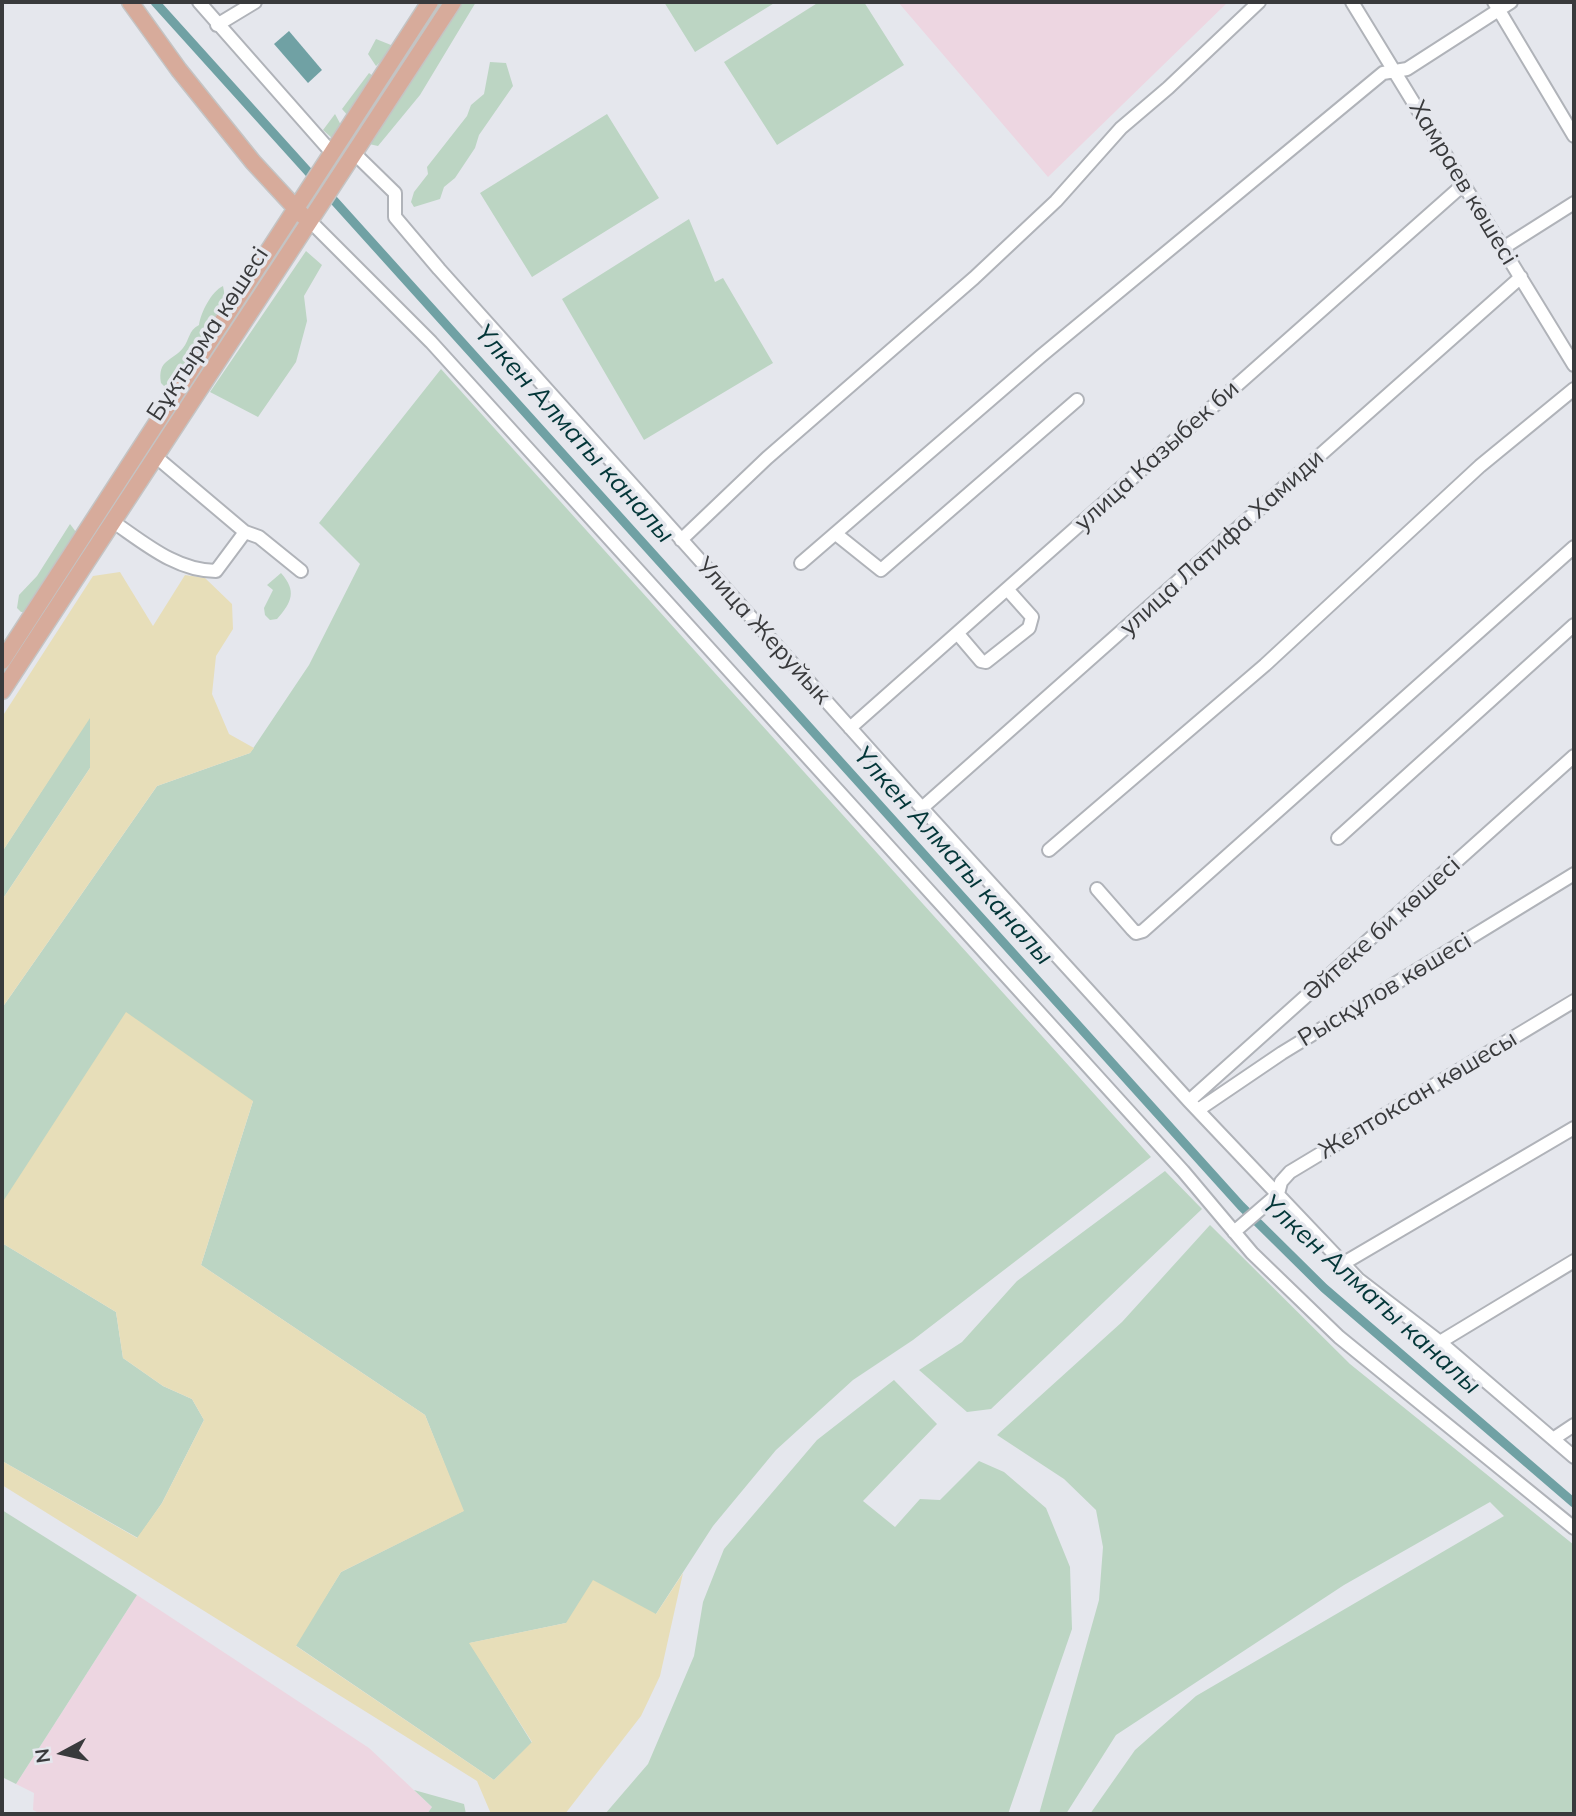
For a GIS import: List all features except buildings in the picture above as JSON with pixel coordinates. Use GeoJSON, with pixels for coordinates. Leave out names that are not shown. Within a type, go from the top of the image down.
{"type":"FeatureCollection","features":[{"type":"Feature","properties":{"kind":"main road"},"geometry":{"type":"LineString","coordinates":[[130,2],[178,70],[253,162],[295,209],[312,217]]}},
{"type":"Feature","properties":{"kind":"main road","name":"Бұқтырма көшесі"},"geometry":{"type":"LineString","coordinates":[[2,691],[62,584],[188,389],[295,209],[331,158],[430,2]]}},
{"type":"Feature","properties":{"kind":"main road","name":"Бұқтырма көшесі"},"geometry":{"type":"LineString","coordinates":[[2,661],[112,521],[155,456],[188,389],[312,217],[453,2]]}},
{"type":"Feature","properties":{"kind":"street"},"geometry":{"type":"LineString","coordinates":[[199,2],[331,158]]}},
{"type":"Feature","properties":{"kind":"street"},"geometry":{"type":"LineString","coordinates":[[217,25],[255,2]]}},
{"type":"Feature","properties":{"kind":"street"},"geometry":{"type":"LineString","coordinates":[[681,540],[767,458],[934,309],[974,278],[1056,201],[1121,128],[1168,88],[1259,2]]}},
{"type":"Feature","properties":{"kind":"street","name":"Хамраев көшесі"},"geometry":{"type":"LineString","coordinates":[[1352,2],[1574,365]]}},
{"type":"Feature","properties":{"kind":"street"},"geometry":{"type":"LineString","coordinates":[[801,564],[1260,174],[1383,73],[1407,69],[1497,6],[1511,2]]}},
{"type":"Feature","properties":{"kind":"street"},"geometry":{"type":"LineString","coordinates":[[1497,6],[1574,135]]}},
{"type":"Feature","properties":{"kind":"street","name":"Улица Жеруйык"},"geometry":{"type":"LineString","coordinates":[[355,154],[395,194],[395,217],[439,269],[922,808],[1194,1105]]}},
{"type":"Feature","properties":{"kind":"street","name":"улица Казыбек би"},"geometry":{"type":"LineString","coordinates":[[850,728],[1464,184]]}},
{"type":"Feature","properties":{"kind":"street"},"geometry":{"type":"LineString","coordinates":[[1503,248],[1574,203]]}},
{"type":"Feature","properties":{"kind":"street"},"geometry":{"type":"LineString","coordinates":[[312,217],[457,371],[1167,1154],[1234,1232],[1339,1337],[1574,1528]]}},
{"type":"Feature","properties":{"kind":"street","name":"улица Латифа Хамиди"},"geometry":{"type":"LineString","coordinates":[[922,808],[1521,277]]}},
{"type":"Feature","properties":{"kind":"street"},"geometry":{"type":"LineString","coordinates":[[1049,850],[1265,665],[1480,466],[1574,389]]}},
{"type":"Feature","properties":{"kind":"street"},"geometry":{"type":"LineString","coordinates":[[836,534],[881,570],[1077,400]]}},
{"type":"Feature","properties":{"kind":"street"},"geometry":{"type":"LineString","coordinates":[[155,456],[245,532],[259,537],[300,571]]}},
{"type":"Feature","properties":{"kind":"street"},"geometry":{"type":"LineString","coordinates":[[112,521],[161,555],[208,571],[220,569],[245,532]]}},
{"type":"Feature","properties":{"kind":"street"},"geometry":{"type":"LineString","coordinates":[[1097,890],[1136,933],[1143,931],[1574,547]]}},
{"type":"Feature","properties":{"kind":"street"},"geometry":{"type":"LineString","coordinates":[[958,634],[981,661],[986,662],[1029,628],[1032,617],[1007,589]]}},
{"type":"Feature","properties":{"kind":"street"},"geometry":{"type":"LineString","coordinates":[[1338,838],[1574,625]]}},
{"type":"Feature","properties":{"kind":"street","name":"Әйтеке би көшесі"},"geometry":{"type":"LineString","coordinates":[[1194,1105],[1574,756]]}},
{"type":"Feature","properties":{"kind":"street","name":"Рысқұлов көшесі"},"geometry":{"type":"LineString","coordinates":[[1194,1105],[1574,874]]}},
{"type":"Feature","properties":{"kind":"street","name":"Желтоксан көшесы"},"geometry":{"type":"LineString","coordinates":[[1234,1232],[1275,1197],[1281,1182],[1290,1172],[1574,1001]]}},
{"type":"Feature","properties":{"kind":"street"},"geometry":{"type":"LineString","coordinates":[[1194,1105],[1275,1197],[1358,1279],[1440,1342],[1574,1457]]}},
{"type":"Feature","properties":{"kind":"street"},"geometry":{"type":"LineString","coordinates":[[1344,1263],[1574,1128]]}},
{"type":"Feature","properties":{"kind":"street"},"geometry":{"type":"LineString","coordinates":[[1440,1342],[1574,1261]]}},
{"type":"Feature","properties":{"kind":"street"},"geometry":{"type":"LineString","coordinates":[[1553,1439],[1574,1425]]}},
{"type":"Feature","properties":{"kind":"shaded area"},"geometry":{"type":"Polygon","coordinates":[[[898,2],[1228,2],[1048,177],[898,2]]]}},
{"type":"Feature","properties":{"kind":"shaded area"},"geometry":{"type":"Polygon","coordinates":[[[137,1595],[369,1748],[432,1807],[427,1814],[41,1814],[33,1810],[34,1793],[16,1784],[137,1595]]]}},
{"type":"Feature","properties":{"kind":"green space"},"geometry":{"type":"Polygon","coordinates":[[[439,2],[445,2],[361,131],[357,129],[439,2]]]}},
{"type":"Feature","properties":{"kind":"green space"},"geometry":{"type":"Polygon","coordinates":[[[456,2],[476,2],[420,95],[378,146],[369,144],[456,2]]]}},
{"type":"Feature","properties":{"kind":"green space"},"geometry":{"type":"Polygon","coordinates":[[[664,2],[776,2],[695,52],[664,2]]]}},
{"type":"Feature","properties":{"kind":"green space"},"geometry":{"type":"Polygon","coordinates":[[[819,2],[864,2],[904,65],[777,145],[724,62],[819,2]]]}},
{"type":"Feature","properties":{"kind":"green space"},"geometry":{"type":"Polygon","coordinates":[[[376,39],[396,47],[376,66],[368,54],[376,39]]]}},
{"type":"Feature","properties":{"kind":"green space"},"geometry":{"type":"Polygon","coordinates":[[[490,62],[506,63],[513,86],[479,135],[475,148],[455,178],[444,187],[440,199],[414,207],[411,202],[414,192],[428,174],[427,167],[467,116],[471,105],[484,94],[490,62]]]}},
{"type":"Feature","properties":{"kind":"green space"},"geometry":{"type":"Polygon","coordinates":[[[369,73],[377,79],[349,117],[342,109],[369,73]]]}},
{"type":"Feature","properties":{"kind":"green space"},"geometry":{"type":"Polygon","coordinates":[[[335,114],[342,127],[333,139],[323,130],[335,114]]]}},
{"type":"Feature","properties":{"kind":"green space"},"geometry":{"type":"Polygon","coordinates":[[[607,114],[659,198],[532,277],[480,193],[607,114]]]}},
{"type":"Feature","properties":{"kind":"green space"},"geometry":{"type":"Polygon","coordinates":[[[353,133],[359,136],[193,382],[194,377],[353,133]]]}},
{"type":"Feature","properties":{"kind":"green space"},"geometry":{"type":"Polygon","coordinates":[[[689,219],[715,282],[723,278],[773,363],[644,440],[562,299],[689,219]]]}},
{"type":"Feature","properties":{"kind":"green space"},"geometry":{"type":"Polygon","coordinates":[[[306,251],[322,265],[304,296],[307,321],[296,362],[258,417],[210,392],[306,251]]]}},
{"type":"Feature","properties":{"kind":"green space"},"geometry":{"type":"Polygon","coordinates":[[[223,286],[224,306],[217,322],[193,352],[173,385],[166,388],[161,383],[161,369],[183,348],[195,327],[199,325],[211,298],[223,286]]]}},
{"type":"Feature","properties":{"kind":"green space"},"geometry":{"type":"Polygon","coordinates":[[[441,369],[1151,1157],[913,1340],[853,1380],[776,1450],[713,1526],[656,1614],[566,1623],[470,1643],[532,1743],[494,1780],[295,1645],[341,1572],[463,1511],[425,1415],[201,1265],[253,1101],[2,1203],[2,1008],[157,786],[250,753],[309,665],[360,564],[319,523],[441,369]]]}},
{"type":"Feature","properties":{"kind":"green space"},"geometry":{"type":"Polygon","coordinates":[[[184,395],[187,396],[66,579],[65,578],[184,395]]]}},
{"type":"Feature","properties":{"kind":"green space"},"geometry":{"type":"Polygon","coordinates":[[[70,524],[76,532],[26,612],[21,612],[17,608],[19,595],[37,576],[70,524]]]}},
{"type":"Feature","properties":{"kind":"green space"},"geometry":{"type":"Polygon","coordinates":[[[281,573],[289,585],[291,596],[277,619],[270,620],[265,615],[264,608],[273,590],[267,585],[281,573]]]}},
{"type":"Feature","properties":{"kind":"green space"},"geometry":{"type":"Polygon","coordinates":[[[90,716],[90,768],[2,900],[2,852],[90,716]]]}},
{"type":"Feature","properties":{"kind":"green space"},"geometry":{"type":"Polygon","coordinates":[[[1165,1171],[1202,1209],[991,1409],[967,1412],[919,1370],[962,1342],[1017,1281],[1165,1171]]]}},
{"type":"Feature","properties":{"kind":"green space"},"geometry":{"type":"Polygon","coordinates":[[[1210,1225],[1350,1364],[1574,1545],[1574,1814],[1090,1814],[1135,1750],[1196,1696],[1504,1516],[1490,1502],[1344,1585],[1116,1735],[1066,1814],[1039,1814],[1099,1600],[1103,1547],[1096,1510],[1064,1479],[997,1435],[1122,1322],[1210,1225]]]}},
{"type":"Feature","properties":{"kind":"green space"},"geometry":{"type":"Polygon","coordinates":[[[2,1243],[116,1312],[123,1358],[163,1386],[192,1399],[204,1420],[162,1503],[138,1538],[2,1461],[2,1243]]]}},
{"type":"Feature","properties":{"kind":"green space"},"geometry":{"type":"Polygon","coordinates":[[[894,1380],[937,1424],[863,1501],[895,1527],[920,1499],[940,1500],[979,1461],[1004,1472],[1046,1508],[1070,1567],[1072,1629],[1008,1814],[605,1814],[648,1764],[694,1656],[703,1602],[724,1549],[817,1440],[894,1380]]]}},
{"type":"Feature","properties":{"kind":"green space"},"geometry":{"type":"Polygon","coordinates":[[[2,1510],[137,1595],[16,1784],[2,1777],[2,1510]]]}},
{"type":"Feature","properties":{"kind":"green space"},"geometry":{"type":"Polygon","coordinates":[[[414,1790],[464,1804],[466,1814],[427,1814],[432,1807],[414,1790]]]}},
{"type":"Feature","properties":{"kind":"sand"},"geometry":{"type":"Polygon","coordinates":[[[120,572],[153,626],[185,575],[205,578],[232,604],[233,629],[216,656],[212,694],[229,734],[254,748],[250,753],[157,786],[2,1008],[2,900],[90,768],[90,718],[2,852],[2,717],[93,576],[120,572]]]}},
{"type":"Feature","properties":{"kind":"sand"},"geometry":{"type":"Polygon","coordinates":[[[126,1012],[253,1101],[201,1265],[425,1415],[464,1511],[341,1572],[296,1646],[494,1780],[532,1742],[469,1643],[566,1623],[593,1580],[656,1614],[683,1573],[660,1676],[641,1716],[565,1814],[491,1814],[477,1781],[2,1485],[2,1461],[137,1538],[162,1503],[204,1420],[192,1399],[163,1386],[123,1358],[116,1312],[2,1243],[2,1203],[126,1012]]]}},
{"type":"Feature","properties":{"kind":"water"},"geometry":{"type":"Polygon","coordinates":[[[289,31],[322,70],[308,83],[274,44],[289,31]]]}},
{"type":"Feature","properties":{"kind":"waterway","name":"Үлкен Алматы каналы"},"geometry":{"type":"LineString","coordinates":[[155,2],[1241,1206],[1324,1288],[1574,1503]]}}]}
